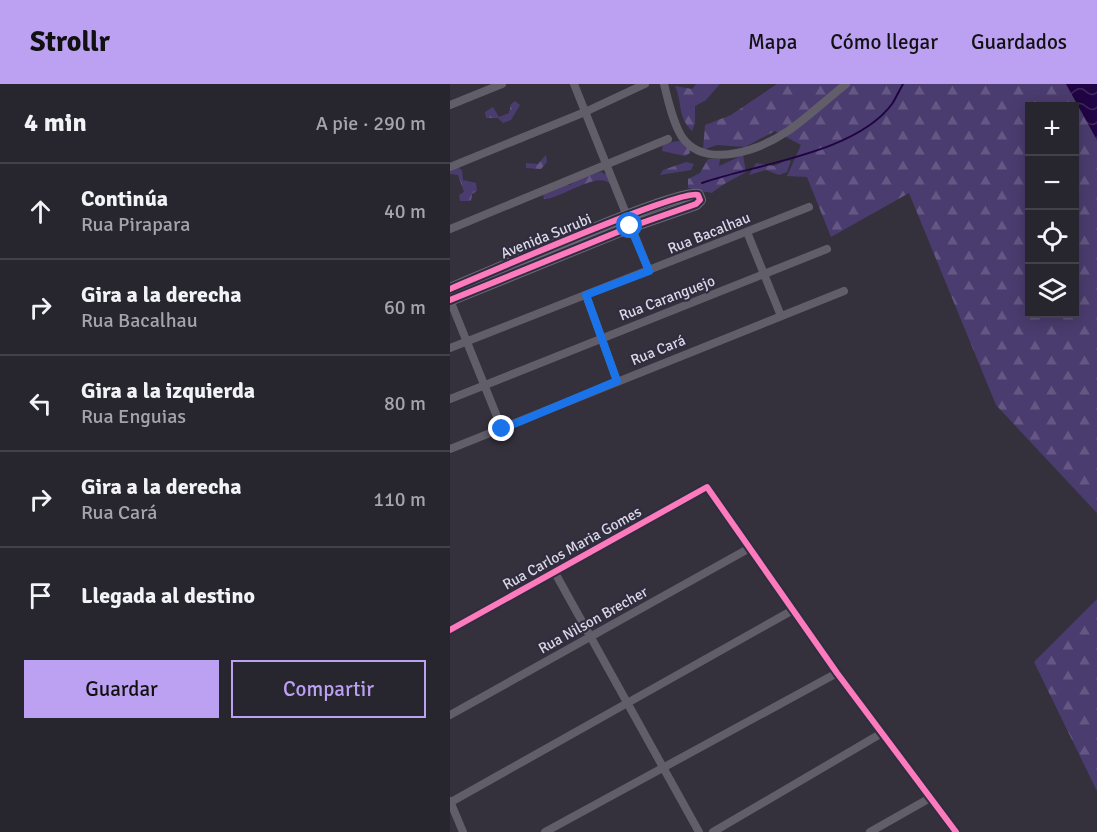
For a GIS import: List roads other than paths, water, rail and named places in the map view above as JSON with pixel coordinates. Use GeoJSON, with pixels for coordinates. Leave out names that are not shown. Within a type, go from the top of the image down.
{"type":"FeatureCollection","features":[{"type":"Feature","properties":{"kind":"street"},"geometry":{"type":"LineString","coordinates":[[450,105],[502,84]]}},
{"type":"Feature","properties":{"kind":"street"},"geometry":{"type":"LineString","coordinates":[[574,84],[649,271]]}},
{"type":"Feature","properties":{"kind":"street"},"geometry":{"type":"LineString","coordinates":[[450,167],[585,112],[645,84]]}},
{"type":"Feature","properties":{"kind":"street"},"geometry":{"type":"LineString","coordinates":[[664,84],[682,136],[697,150],[721,154],[751,150],[788,132],[846,84]]}},
{"type":"Feature","properties":{"kind":"street"},"geometry":{"type":"LineString","coordinates":[[450,229],[668,139]]}},
{"type":"Feature","properties":{"kind":"street","name":"Avenida Surubi"},"geometry":{"type":"LineString","coordinates":[[450,289],[628,222],[696,204],[700,200],[698,195],[687,194],[628,222],[450,300]]}},
{"type":"Feature","properties":{"kind":"street","name":"Rua Bacalhau"},"geometry":{"type":"LineString","coordinates":[[450,348],[809,207]]}},
{"type":"Feature","properties":{"kind":"street"},"geometry":{"type":"LineString","coordinates":[[747,232],[782,316]]}},
{"type":"Feature","properties":{"kind":"street","name":"Rua Caranguejo"},"geometry":{"type":"LineString","coordinates":[[450,399],[827,249]]}},
{"type":"Feature","properties":{"kind":"street","name":"Rua Cará"},"geometry":{"type":"LineString","coordinates":[[450,449],[844,291]]}},
{"type":"Feature","properties":{"kind":"street"},"geometry":{"type":"LineString","coordinates":[[586,295],[617,381]]}},
{"type":"Feature","properties":{"kind":"street"},"geometry":{"type":"LineString","coordinates":[[450,300],[502,429]]}},
{"type":"Feature","properties":{"kind":"street","name":"Rua Carlos Maria Gomes"},"geometry":{"type":"LineString","coordinates":[[450,630],[707,487],[748,549]]}},
{"type":"Feature","properties":{"kind":"street"},"geometry":{"type":"LineString","coordinates":[[748,549],[956,832]]}},
{"type":"Feature","properties":{"kind":"street","name":"Rua Nilson Brecher"},"geometry":{"type":"LineString","coordinates":[[450,715],[748,549]]}},
{"type":"Feature","properties":{"kind":"street"},"geometry":{"type":"LineString","coordinates":[[554,571],[699,832]]}},
{"type":"Feature","properties":{"kind":"street"},"geometry":{"type":"LineString","coordinates":[[463,832],[450,802],[793,610]]}},
{"type":"Feature","properties":{"kind":"street"},"geometry":{"type":"LineString","coordinates":[[545,832],[837,673]]}},
{"type":"Feature","properties":{"kind":"street"},"geometry":{"type":"LineString","coordinates":[[713,832],[882,734]]}},
{"type":"Feature","properties":{"kind":"street"},"geometry":{"type":"LineString","coordinates":[[870,832],[930,798]]}},
{"type":"Feature","properties":{"kind":"water"},"geometry":{"type":"Polygon","coordinates":[[[1066,84],[1097,84],[1097,140],[1079,107],[1079,102],[1076,102],[1066,84]]]}},
{"type":"Feature","properties":{"kind":"waterway"},"geometry":{"type":"LineString","coordinates":[[702,183],[804,155],[855,134],[876,121],[892,104],[903,84]]}}]}
